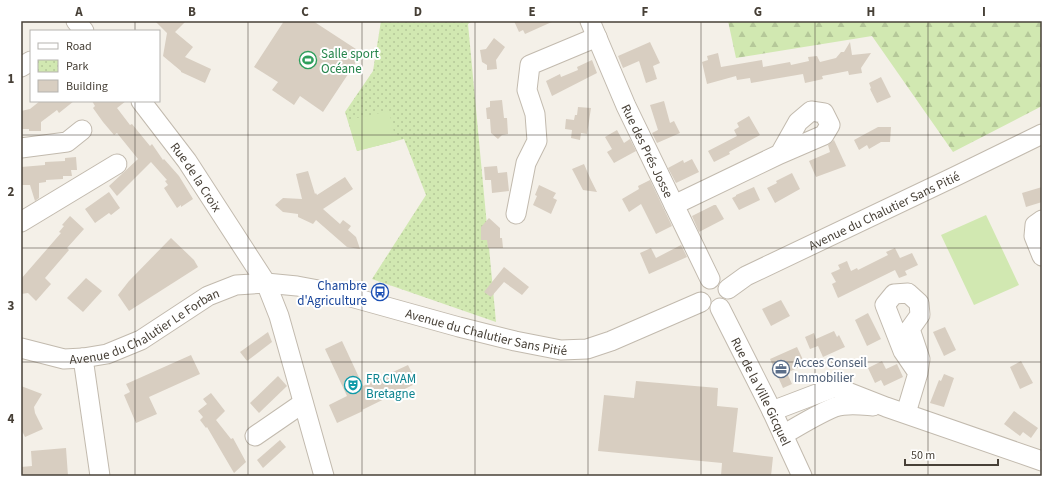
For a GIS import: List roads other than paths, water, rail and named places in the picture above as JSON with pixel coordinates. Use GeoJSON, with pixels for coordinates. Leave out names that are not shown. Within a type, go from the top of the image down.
{"type":"FeatureCollection","features":[{"type":"Feature","properties":{"kind":"street","name":"Rue des Prés Josse"},"geometry":{"type":"LineString","coordinates":[[594,29],[626,106],[710,279]]}},
{"type":"Feature","properties":{"kind":"street"},"geometry":{"type":"LineString","coordinates":[[516,214],[526,163],[537,140],[535,114],[527,90],[530,65],[594,29]]}},
{"type":"Feature","properties":{"kind":"street"},"geometry":{"type":"LineString","coordinates":[[21,67],[30,62]]}},
{"type":"Feature","properties":{"kind":"street","name":"Rue de la Croix"},"geometry":{"type":"LineString","coordinates":[[142,102],[188,161],[266,283],[279,316],[324,476]]}},
{"type":"Feature","properties":{"kind":"street"},"geometry":{"type":"LineString","coordinates":[[21,148],[67,142],[82,130]]}},
{"type":"Feature","properties":{"kind":"street","name":"Avenue du Chalutier Sans Pitié"},"geometry":{"type":"LineString","coordinates":[[728,289],[746,276],[954,178],[1042,134]]}},
{"type":"Feature","properties":{"kind":"street"},"geometry":{"type":"LineString","coordinates":[[674,205],[780,154]]}},
{"type":"Feature","properties":{"kind":"street"},"geometry":{"type":"LineString","coordinates":[[21,222],[117,164]]}},
{"type":"Feature","properties":{"kind":"street"},"geometry":{"type":"LineString","coordinates":[[1042,220],[1035,225],[1034,236],[1042,256]]}},
{"type":"Feature","properties":{"kind":"street"},"geometry":{"type":"LineString","coordinates":[[236,285],[242,276],[249,255]]}},
{"type":"Feature","properties":{"kind":"street"},"geometry":{"type":"LineString","coordinates":[[710,279],[723,282],[728,289],[729,294],[726,302],[720,308],[716,309],[707,307],[701,302],[699,293],[700,288],[710,279]]}},
{"type":"Feature","properties":{"kind":"street","name":"Avenue du Chalutier Sans Pitié"},"geometry":{"type":"LineString","coordinates":[[266,283],[297,286],[340,294],[515,341],[561,350],[587,349],[611,341],[701,302]]}},
{"type":"Feature","properties":{"kind":"street","name":"Avenue du Chalutier Le Forban"},"geometry":{"type":"LineString","coordinates":[[21,348],[64,359],[83,358],[107,354],[141,340],[208,296],[236,285],[266,283]]}},
{"type":"Feature","properties":{"kind":"street","name":"Rue de la Ville Gicquel"},"geometry":{"type":"LineString","coordinates":[[720,308],[772,411],[802,476]]}},
{"type":"Feature","properties":{"kind":"street"},"geometry":{"type":"LineString","coordinates":[[83,358],[100,476]]}},
{"type":"Feature","properties":{"kind":"street"},"geometry":{"type":"LineString","coordinates":[[906,413],[918,373]]}},
{"type":"Feature","properties":{"kind":"street"},"geometry":{"type":"LineString","coordinates":[[772,411],[835,387],[886,407],[1042,460]]}},
{"type":"Feature","properties":{"kind":"street"},"geometry":{"type":"LineString","coordinates":[[255,436],[303,403]]}},
{"type":"Feature","properties":{"kind":"street"},"geometry":{"type":"LineString","coordinates":[[783,435],[836,407],[856,404],[886,407]]}},
{"type":"Feature","properties":{"kind":"place","name":"Salle sport Océane"},"geometry":{"type":"Point","coordinates":[308,60]}},
{"type":"Feature","properties":{"kind":"place","name":"Chambre d'Agriculture"},"geometry":{"type":"Point","coordinates":[380,292]}},
{"type":"Feature","properties":{"kind":"place","name":"Acces Conseil Immobilier"},"geometry":{"type":"Point","coordinates":[781,369]}},
{"type":"Feature","properties":{"kind":"place","name":"FR CIVAM Bretagne"},"geometry":{"type":"Point","coordinates":[353,385]}}]}
